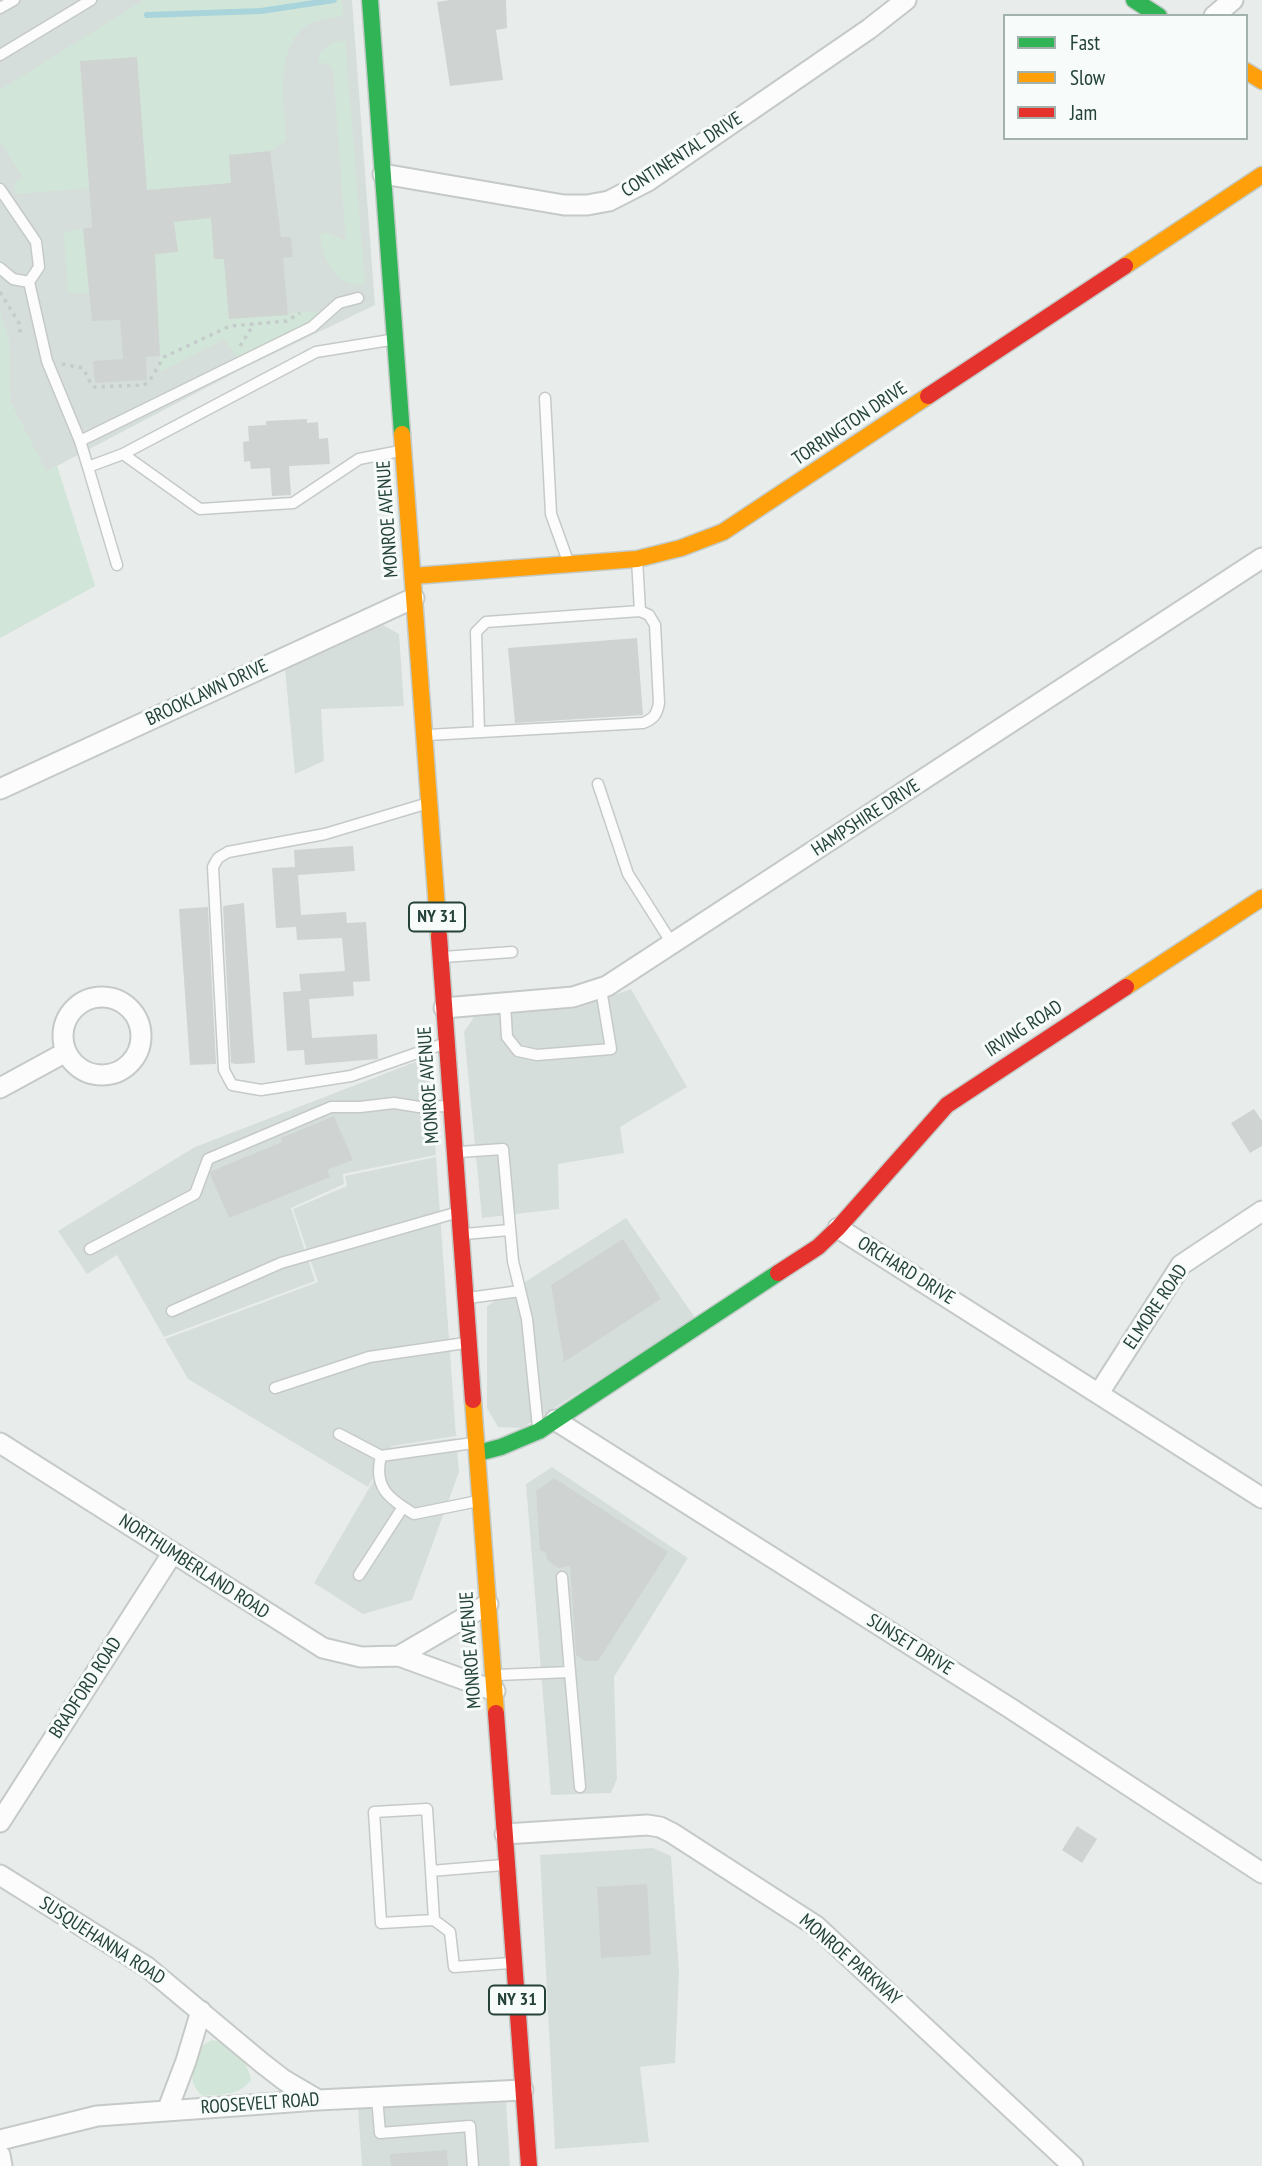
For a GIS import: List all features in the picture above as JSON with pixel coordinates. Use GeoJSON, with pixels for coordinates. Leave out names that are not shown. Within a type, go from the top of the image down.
{"type":"FeatureCollection","features":[{"type":"Feature","properties":{"kind":"main road","name":"MONROE AVENUE"},"geometry":{"type":"LineString","coordinates":[[370,0],[528,2166]]}},
{"type":"Feature","properties":{"kind":"main road"},"geometry":{"type":"LineString","coordinates":[[1134,0],[1156,14]]}},
{"type":"Feature","properties":{"kind":"main road","name":"TORRINGTON DRIVE"},"geometry":{"type":"LineString","coordinates":[[413,576],[660,556],[690,547],[723,532],[1262,174]]}},
{"type":"Feature","properties":{"kind":"main road","name":"IRVING ROAD"},"geometry":{"type":"LineString","coordinates":[[838,1228],[947,1105],[1262,898]]}},
{"type":"Feature","properties":{"kind":"main road","name":"ORCHARD DRIVE"},"geometry":{"type":"LineString","coordinates":[[477,1448],[501,1447],[547,1425],[818,1247],[838,1228]]}},
{"type":"Feature","properties":{"kind":"street","name":"CONTINENTAL DRIVE"},"geometry":{"type":"LineString","coordinates":[[383,174],[542,203],[587,205],[609,201],[648,181],[869,29],[906,0]]}},
{"type":"Feature","properties":{"kind":"street"},"geometry":{"type":"LineString","coordinates":[[1216,14],[1233,0]]}},
{"type":"Feature","properties":{"kind":"street","name":"HAMPSHIRE DRIVE"},"geometry":{"type":"LineString","coordinates":[[444,1008],[573,997],[601,989],[625,976],[1262,558]]}},
{"type":"Feature","properties":{"kind":"street","name":"BROOKLAWN DRIVE"},"geometry":{"type":"LineString","coordinates":[[0,789],[414,598]]}},
{"type":"Feature","properties":{"kind":"street"},"geometry":{"type":"LineString","coordinates":[[105,996],[118,999],[138,1018],[141,1042],[138,1054],[120,1071],[95,1075],[73,1063],[66,1052],[64,1026],[69,1013],[91,998],[105,996]]}},
{"type":"Feature","properties":{"kind":"street"},"geometry":{"type":"LineString","coordinates":[[0,1088],[66,1052]]}},
{"type":"Feature","properties":{"kind":"street","name":"ELMORE ROAD"},"geometry":{"type":"LineString","coordinates":[[1099,1393],[1181,1265],[1262,1211]]}},
{"type":"Feature","properties":{"kind":"street","name":"ORCHARD DRIVE"},"geometry":{"type":"LineString","coordinates":[[838,1228],[1262,1498]]}},
{"type":"Feature","properties":{"kind":"street","name":"SUNSET DRIVE"},"geometry":{"type":"LineString","coordinates":[[547,1425],[1010,1708],[1262,1873]]}},
{"type":"Feature","properties":{"kind":"street","name":"NORTHUMBERLAND ROAD"},"geometry":{"type":"LineString","coordinates":[[0,1443],[323,1648],[361,1657],[399,1656],[494,1683]]}},
{"type":"Feature","properties":{"kind":"street","name":"BRADFORD ROAD"},"geometry":{"type":"LineString","coordinates":[[0,1822],[172,1553]]}},
{"type":"Feature","properties":{"kind":"street","name":"NORTHUMBERLAND ROAD"},"geometry":{"type":"LineString","coordinates":[[399,1656],[488,1604]]}},
{"type":"Feature","properties":{"kind":"street","name":"MONROE PARKWAY"},"geometry":{"type":"LineString","coordinates":[[505,1834],[647,1825],[672,1833],[816,1926],[1073,2166]]}},
{"type":"Feature","properties":{"kind":"street","name":"SUSQUEHANNA ROAD"},"geometry":{"type":"LineString","coordinates":[[0,1875],[147,1967],[284,2080],[318,2100]]}},
{"type":"Feature","properties":{"kind":"street"},"geometry":{"type":"LineString","coordinates":[[167,2111],[201,2011]]}},
{"type":"Feature","properties":{"kind":"street","name":"ROOSEVELT ROAD"},"geometry":{"type":"LineString","coordinates":[[0,2140],[97,2116],[318,2100],[523,2090]]}},
{"type":"Feature","properties":{"kind":"street"},"geometry":{"type":"LineString","coordinates":[[0,2155],[2,2166]]}},
{"type":"Feature","properties":{"kind":"lane"},"geometry":{"type":"LineString","coordinates":[[0,8],[14,0]]}},
{"type":"Feature","properties":{"kind":"lane"},"geometry":{"type":"LineString","coordinates":[[0,55],[91,0]]}},
{"type":"Feature","properties":{"kind":"lane"},"geometry":{"type":"LineString","coordinates":[[0,188],[36,242],[39,267],[29,282],[47,360],[80,441],[117,565]]}},
{"type":"Feature","properties":{"kind":"lane"},"geometry":{"type":"LineString","coordinates":[[0,268],[13,279],[29,282]]}},
{"type":"Feature","properties":{"kind":"lane"},"geometry":{"type":"LineString","coordinates":[[80,441],[312,327],[339,303],[358,298]]}},
{"type":"Feature","properties":{"kind":"lane"},"geometry":{"type":"LineString","coordinates":[[88,467],[123,454],[316,352],[396,339]]}},
{"type":"Feature","properties":{"kind":"lane"},"geometry":{"type":"LineString","coordinates":[[545,398],[551,514],[569,564]]}},
{"type":"Feature","properties":{"kind":"lane"},"geometry":{"type":"LineString","coordinates":[[123,454],[200,509],[293,503],[359,459],[404,451]]}},
{"type":"Feature","properties":{"kind":"lane"},"geometry":{"type":"LineString","coordinates":[[637,559],[640,611]]}},
{"type":"Feature","properties":{"kind":"lane"},"geometry":{"type":"LineString","coordinates":[[424,735],[479,732],[643,723],[653,719],[658,712],[659,703],[655,625],[649,615],[640,611],[486,622],[480,626],[476,632],[479,732]]}},
{"type":"Feature","properties":{"kind":"lane"},"geometry":{"type":"LineString","coordinates":[[598,784],[628,874],[673,945]]}},
{"type":"Feature","properties":{"kind":"lane"},"geometry":{"type":"LineString","coordinates":[[429,803],[325,834],[228,852],[218,858],[212,867],[224,1070],[232,1085],[261,1090],[351,1076],[447,1043]]}},
{"type":"Feature","properties":{"kind":"lane"},"geometry":{"type":"LineString","coordinates":[[440,958],[512,952]]}},
{"type":"Feature","properties":{"kind":"lane"},"geometry":{"type":"LineString","coordinates":[[505,1003],[507,1037],[518,1051],[537,1055],[611,1049],[601,989]]}},
{"type":"Feature","properties":{"kind":"lane"},"geometry":{"type":"LineString","coordinates":[[90,1249],[195,1194],[208,1159],[331,1107],[360,1107],[394,1102],[419,1107],[452,1106]]}},
{"type":"Feature","properties":{"kind":"lane"},"geometry":{"type":"LineString","coordinates":[[455,1153],[503,1149],[513,1261],[547,1425]]}},
{"type":"Feature","properties":{"kind":"lane"},"geometry":{"type":"LineString","coordinates":[[172,1311],[281,1263],[459,1212]]}},
{"type":"Feature","properties":{"kind":"lane"},"geometry":{"type":"LineString","coordinates":[[461,1234],[509,1230]]}},
{"type":"Feature","properties":{"kind":"lane"},"geometry":{"type":"LineString","coordinates":[[466,1299],[520,1291]]}},
{"type":"Feature","properties":{"kind":"lane"},"geometry":{"type":"LineString","coordinates":[[275,1388],[369,1357],[469,1343]]}},
{"type":"Feature","properties":{"kind":"lane"},"geometry":{"type":"LineString","coordinates":[[339,1434],[380,1456],[477,1448]]}},
{"type":"Feature","properties":{"kind":"lane"},"geometry":{"type":"LineString","coordinates":[[380,1456],[378,1467],[383,1489],[390,1499],[414,1514],[481,1500]]}},
{"type":"Feature","properties":{"kind":"lane"},"geometry":{"type":"LineString","coordinates":[[359,1576],[404,1507]]}},
{"type":"Feature","properties":{"kind":"lane"},"geometry":{"type":"LineString","coordinates":[[562,1577],[580,1787]]}},
{"type":"Feature","properties":{"kind":"lane"},"geometry":{"type":"LineString","coordinates":[[494,1683],[570,1672]]}},
{"type":"Feature","properties":{"kind":"lane"},"geometry":{"type":"LineString","coordinates":[[434,1920],[427,1809],[374,1812],[380,1923],[434,1920],[450,1932],[454,1967],[514,1962]]}},
{"type":"Feature","properties":{"kind":"lane"},"geometry":{"type":"LineString","coordinates":[[431,1871],[507,1865]]}},
{"type":"Feature","properties":{"kind":"lane"},"geometry":{"type":"LineString","coordinates":[[377,2097],[380,2133],[470,2126],[473,2166]]}},
{"type":"Feature","properties":{"kind":"path"},"geometry":{"type":"LineString","coordinates":[[0,292],[19,323],[21,337]]}},
{"type":"Feature","properties":{"kind":"path"},"geometry":{"type":"LineString","coordinates":[[47,360],[83,368],[94,387],[144,385],[164,357],[230,326],[287,321],[300,313]]}},
{"type":"Feature","properties":{"kind":"path"},"geometry":{"type":"LineString","coordinates":[[235,353],[254,324]]}},
{"type":"Feature","properties":{"kind":"shaded area"},"geometry":{"type":"Polygon","coordinates":[[[0,0],[352,0],[375,305],[244,368],[57,466],[95,586],[0,638],[0,0]]]}},
{"type":"Feature","properties":{"kind":"shaded area"},"geometry":{"type":"Polygon","coordinates":[[[383,625],[399,634],[404,706],[321,709],[324,761],[295,774],[285,669],[383,625]]]}},
{"type":"Feature","properties":{"kind":"shaded area"},"geometry":{"type":"Polygon","coordinates":[[[631,989],[687,1087],[620,1127],[624,1153],[558,1164],[559,1209],[482,1218],[464,1032],[474,1017],[578,1008],[631,989]]]}},
{"type":"Feature","properties":{"kind":"shaded area"},"geometry":{"type":"Polygon","coordinates":[[[428,1057],[436,1155],[343,1174],[344,1184],[291,1208],[315,1281],[164,1337],[117,1255],[87,1274],[58,1231],[195,1147],[428,1057]]]}},
{"type":"Feature","properties":{"kind":"shaded area"},"geometry":{"type":"Polygon","coordinates":[[[436,1157],[456,1436],[392,1446],[368,1487],[188,1379],[165,1339],[318,1282],[293,1209],[347,1186],[345,1176],[436,1157]]]}},
{"type":"Feature","properties":{"kind":"shaded area"},"geometry":{"type":"Polygon","coordinates":[[[626,1218],[696,1319],[522,1428],[498,1427],[487,1408],[487,1306],[626,1218]]]}},
{"type":"Feature","properties":{"kind":"shaded area"},"geometry":{"type":"Polygon","coordinates":[[[456,1438],[459,1472],[412,1600],[363,1614],[314,1583],[393,1447],[456,1438]]]}},
{"type":"Feature","properties":{"kind":"shaded area"},"geometry":{"type":"Polygon","coordinates":[[[552,1467],[688,1558],[614,1677],[617,1779],[611,1793],[551,1795],[526,1484],[552,1467]]]}},
{"type":"Feature","properties":{"kind":"shaded area"},"geometry":{"type":"Polygon","coordinates":[[[653,1848],[671,1856],[679,1972],[675,2063],[640,2067],[649,2142],[555,2149],[540,1855],[653,1848]]]}},
{"type":"Feature","properties":{"kind":"shaded area"},"geometry":{"type":"Polygon","coordinates":[[[506,2102],[510,2166],[362,2166],[358,2108],[506,2102]]]}},
{"type":"Feature","properties":{"kind":"green space"},"geometry":{"type":"Polygon","coordinates":[[[144,0],[342,0],[343,16],[311,23],[293,40],[284,67],[286,141],[270,151],[229,155],[231,183],[147,190],[136,57],[80,61],[89,188],[16,194],[14,183],[23,177],[0,140],[0,90],[144,0]]]}},
{"type":"Feature","properties":{"kind":"green space"},"geometry":{"type":"Polygon","coordinates":[[[345,40],[365,284],[346,282],[332,270],[327,262],[320,235],[326,232],[346,241],[333,67],[318,61],[328,46],[345,40]]]}},
{"type":"Feature","properties":{"kind":"green space"},"geometry":{"type":"Polygon","coordinates":[[[220,217],[223,242],[213,243],[214,259],[224,259],[229,319],[319,311],[310,321],[238,358],[224,339],[160,372],[155,254],[178,251],[174,222],[220,217]]]}},
{"type":"Feature","properties":{"kind":"green space"},"geometry":{"type":"Polygon","coordinates":[[[83,229],[89,293],[68,293],[64,232],[83,229]]]}},
{"type":"Feature","properties":{"kind":"green space"},"geometry":{"type":"Polygon","coordinates":[[[0,313],[9,340],[10,401],[46,471],[57,466],[95,586],[0,637],[0,313]]]}},
{"type":"Feature","properties":{"kind":"green space"},"geometry":{"type":"Polygon","coordinates":[[[212,2040],[226,2044],[243,2060],[251,2080],[241,2089],[203,2096],[197,2090],[192,2078],[193,2072],[203,2045],[212,2040]]]}},
{"type":"Feature","properties":{"kind":"building"},"geometry":{"type":"Polygon","coordinates":[[[506,0],[507,28],[496,30],[503,80],[450,86],[437,2],[506,0]]]}},
{"type":"Feature","properties":{"kind":"building"},"geometry":{"type":"Polygon","coordinates":[[[137,57],[147,190],[231,183],[229,155],[270,151],[281,237],[291,237],[293,257],[283,258],[288,315],[229,319],[224,259],[214,259],[211,218],[174,222],[178,252],[155,254],[160,356],[146,357],[147,380],[95,383],[93,361],[123,359],[120,320],[92,321],[83,229],[92,227],[80,61],[137,57]]]}},
{"type":"Feature","properties":{"kind":"building"},"geometry":{"type":"Polygon","coordinates":[[[307,419],[307,423],[318,422],[319,439],[328,438],[330,464],[289,466],[291,495],[272,496],[270,468],[251,469],[250,461],[244,462],[243,442],[249,441],[248,426],[266,425],[266,421],[307,419]]]}},
{"type":"Feature","properties":{"kind":"building"},"geometry":{"type":"Polygon","coordinates":[[[637,638],[643,715],[515,723],[508,648],[637,638]]]}},
{"type":"Feature","properties":{"kind":"building"},"geometry":{"type":"Polygon","coordinates":[[[353,846],[355,871],[298,875],[301,915],[346,912],[347,923],[366,922],[370,981],[353,982],[354,996],[309,999],[312,1038],[377,1034],[378,1059],[305,1065],[304,1050],[287,1051],[283,992],[301,991],[299,974],[345,971],[342,938],[297,940],[296,927],[276,928],[272,868],[295,867],[294,850],[353,846]]]}},
{"type":"Feature","properties":{"kind":"building"},"geometry":{"type":"Polygon","coordinates":[[[244,903],[255,1063],[236,1064],[231,1063],[223,906],[244,903]]]}},
{"type":"Feature","properties":{"kind":"building"},"geometry":{"type":"Polygon","coordinates":[[[208,907],[216,1064],[190,1065],[179,909],[208,907]]]}},
{"type":"Feature","properties":{"kind":"building"},"geometry":{"type":"Polygon","coordinates":[[[1254,1109],[1262,1121],[1262,1146],[1250,1153],[1231,1123],[1254,1109]]]}},
{"type":"Feature","properties":{"kind":"building"},"geometry":{"type":"Polygon","coordinates":[[[334,1116],[353,1160],[327,1170],[330,1177],[229,1218],[210,1174],[212,1171],[282,1142],[281,1138],[334,1116]]]}},
{"type":"Feature","properties":{"kind":"building"},"geometry":{"type":"Polygon","coordinates":[[[623,1239],[661,1299],[564,1362],[551,1285],[623,1239]]]}},
{"type":"Feature","properties":{"kind":"building"},"geometry":{"type":"Polygon","coordinates":[[[554,1478],[668,1552],[598,1661],[585,1661],[576,1655],[570,1566],[558,1568],[547,1560],[546,1553],[540,1550],[536,1491],[554,1478]]]}},
{"type":"Feature","properties":{"kind":"building"},"geometry":{"type":"Polygon","coordinates":[[[1077,1826],[1097,1839],[1082,1863],[1062,1850],[1077,1826]]]}},
{"type":"Feature","properties":{"kind":"building"},"geometry":{"type":"Polygon","coordinates":[[[647,1884],[651,1955],[601,1958],[597,1887],[647,1884]]]}},
{"type":"Feature","properties":{"kind":"building"},"geometry":{"type":"Polygon","coordinates":[[[447,2150],[448,2166],[391,2166],[390,2154],[447,2150]]]}},
{"type":"Feature","properties":{"kind":"waterway"},"geometry":{"type":"LineString","coordinates":[[147,15],[261,11],[334,0]]}},
{"type":"Feature","properties":{"kind":"traffic: fast"},"geometry":{"type":"LineString","coordinates":[[370,0],[402,434]]}},
{"type":"Feature","properties":{"kind":"traffic: fast"},"geometry":{"type":"LineString","coordinates":[[1134,0],[1156,14]]}},
{"type":"Feature","properties":{"kind":"traffic: fast"},"geometry":{"type":"LineString","coordinates":[[478,1453],[501,1447],[539,1431],[778,1273]]}},
{"type":"Feature","properties":{"kind":"traffic: slow"},"geometry":{"type":"LineString","coordinates":[[1248,72],[1262,81]]}},
{"type":"Feature","properties":{"kind":"traffic: slow"},"geometry":{"type":"LineString","coordinates":[[1125,266],[1262,175]]}},
{"type":"Feature","properties":{"kind":"traffic: slow"},"geometry":{"type":"LineString","coordinates":[[413,576],[637,559],[681,548],[723,532],[928,396]]}},
{"type":"Feature","properties":{"kind":"traffic: slow"},"geometry":{"type":"LineString","coordinates":[[402,434],[439,936]]}},
{"type":"Feature","properties":{"kind":"traffic: slow"},"geometry":{"type":"LineString","coordinates":[[1126,987],[1262,898]]}},
{"type":"Feature","properties":{"kind":"traffic: slow"},"geometry":{"type":"LineString","coordinates":[[473,1400],[496,1713]]}},
{"type":"Feature","properties":{"kind":"traffic: jam"},"geometry":{"type":"LineString","coordinates":[[928,396],[1125,266]]}},
{"type":"Feature","properties":{"kind":"traffic: jam"},"geometry":{"type":"LineString","coordinates":[[439,936],[473,1400]]}},
{"type":"Feature","properties":{"kind":"traffic: jam"},"geometry":{"type":"LineString","coordinates":[[778,1273],[818,1247],[838,1228],[947,1105],[1126,987]]}},
{"type":"Feature","properties":{"kind":"traffic: jam"},"geometry":{"type":"LineString","coordinates":[[496,1713],[529,2166]]}}]}
